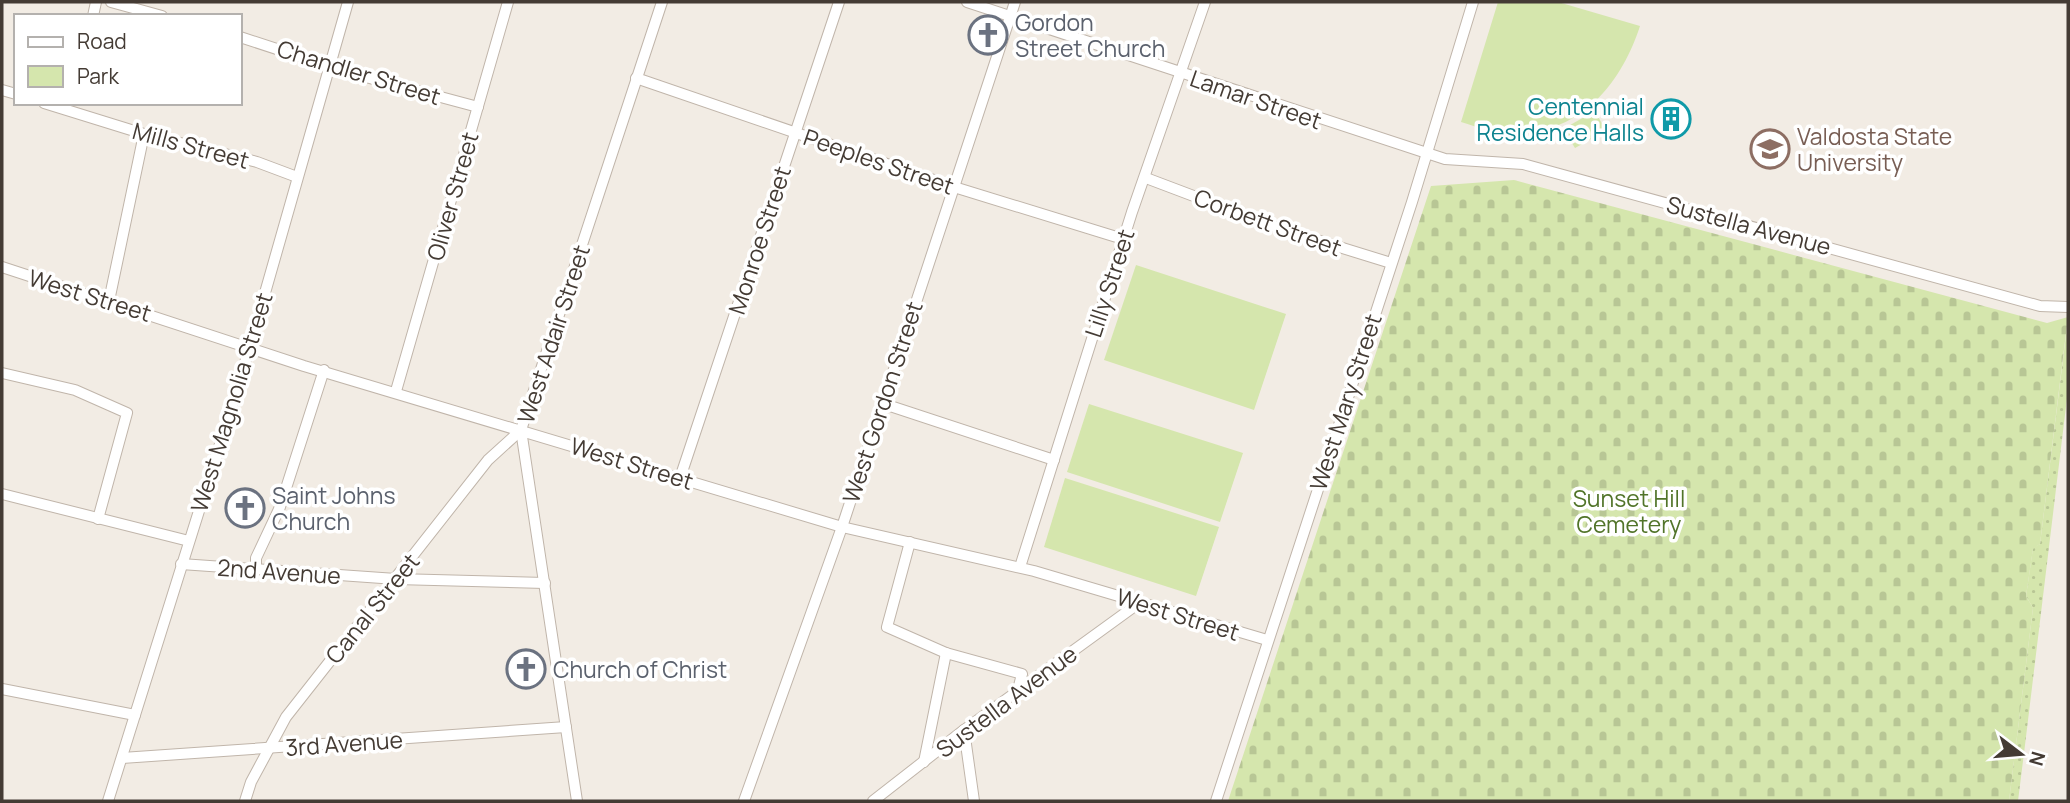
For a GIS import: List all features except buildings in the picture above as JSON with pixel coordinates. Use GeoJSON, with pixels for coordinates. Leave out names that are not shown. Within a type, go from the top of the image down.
{"type":"FeatureCollection","features":[{"type":"Feature","properties":{"kind":"street"},"geometry":{"type":"LineString","coordinates":[[111,2],[155,14]]}},
{"type":"Feature","properties":{"kind":"street","name":"West Magnolia Street"},"geometry":{"type":"LineString","coordinates":[[108,801],[250,346],[348,2]]}},
{"type":"Feature","properties":{"kind":"street","name":"Oliver Street"},"geometry":{"type":"LineString","coordinates":[[396,391],[508,2]]}},
{"type":"Feature","properties":{"kind":"street","name":"West Adair Street"},"geometry":{"type":"LineString","coordinates":[[577,801],[521,430],[662,2]]}},
{"type":"Feature","properties":{"kind":"street","name":"Monroe Street"},"geometry":{"type":"LineString","coordinates":[[680,478],[839,2]]}},
{"type":"Feature","properties":{"kind":"street","name":"Lamar Street"},"geometry":{"type":"LineString","coordinates":[[967,2],[1427,153]]}},
{"type":"Feature","properties":{"kind":"street","name":"West Gordon Street"},"geometry":{"type":"LineString","coordinates":[[744,801],[842,527],[1015,2]]}},
{"type":"Feature","properties":{"kind":"street","name":"Lilly Street"},"geometry":{"type":"LineString","coordinates":[[1020,567],[1124,239],[1205,2]]}},
{"type":"Feature","properties":{"kind":"street","name":"West Mary Street"},"geometry":{"type":"LineString","coordinates":[[1216,801],[1427,153],[1472,2]]}},
{"type":"Feature","properties":{"kind":"street","name":"Chandler Street"},"geometry":{"type":"LineString","coordinates":[[242,38],[330,66],[478,107]]}},
{"type":"Feature","properties":{"kind":"street","name":"Peeples Street"},"geometry":{"type":"LineString","coordinates":[[636,78],[954,187],[1124,239]]}},
{"type":"Feature","properties":{"kind":"street","name":"Mills Street"},"geometry":{"type":"LineString","coordinates":[[71,108],[144,134],[257,162],[297,177]]}},
{"type":"Feature","properties":{"kind":"street"},"geometry":{"type":"LineString","coordinates":[[109,301],[144,134]]}},
{"type":"Feature","properties":{"kind":"street","name":"Sustella Avenue"},"geometry":{"type":"LineString","coordinates":[[1427,153],[1445,159],[1523,164],[2027,302],[2068,307]]}},
{"type":"Feature","properties":{"kind":"street","name":"Corbett Street"},"geometry":{"type":"LineString","coordinates":[[1146,177],[1281,229],[1391,263]]}},
{"type":"Feature","properties":{"kind":"street","name":"West Street"},"geometry":{"type":"LineString","coordinates":[[2,267],[324,370],[842,527],[1020,567],[1267,640]]}},
{"type":"Feature","properties":{"kind":"street"},"geometry":{"type":"LineString","coordinates":[[256,569],[256,558],[272,529],[324,370]]}},
{"type":"Feature","properties":{"kind":"street"},"geometry":{"type":"LineString","coordinates":[[2,373],[75,390],[127,413],[98,519]]}},
{"type":"Feature","properties":{"kind":"street"},"geometry":{"type":"LineString","coordinates":[[881,402],[1054,460]]}},
{"type":"Feature","properties":{"kind":"street","name":"Canal Street"},"geometry":{"type":"LineString","coordinates":[[245,801],[251,782],[286,718],[488,460],[521,430]]}},
{"type":"Feature","properties":{"kind":"street","name":"2nd Avenue"},"geometry":{"type":"LineString","coordinates":[[2,494],[189,541]]}},
{"type":"Feature","properties":{"kind":"street"},"geometry":{"type":"LineString","coordinates":[[910,542],[887,627],[946,653],[1022,674],[1017,691]]}},
{"type":"Feature","properties":{"kind":"street","name":"2nd Avenue"},"geometry":{"type":"LineString","coordinates":[[181,564],[396,579],[545,583]]}},
{"type":"Feature","properties":{"kind":"street","name":"Sustella Avenue"},"geometry":{"type":"LineString","coordinates":[[873,801],[964,730],[1139,603]]}},
{"type":"Feature","properties":{"kind":"street"},"geometry":{"type":"LineString","coordinates":[[924,762],[946,653]]}},
{"type":"Feature","properties":{"kind":"street"},"geometry":{"type":"LineString","coordinates":[[2,692],[135,715]]}},
{"type":"Feature","properties":{"kind":"street","name":"3rd Avenue"},"geometry":{"type":"LineString","coordinates":[[122,758],[566,727]]}},
{"type":"Feature","properties":{"kind":"street"},"geometry":{"type":"LineString","coordinates":[[964,730],[974,801]]}},
{"type":"Feature","properties":{"kind":"green space"},"geometry":{"type":"Polygon","coordinates":[[[1498,2],[1558,2],[1640,26],[1623,65],[1612,82],[1583,111],[1546,130],[1516,135],[1500,133],[1461,122],[1498,2]]]}},
{"type":"Feature","properties":{"kind":"green space"},"geometry":{"type":"Polygon","coordinates":[[[1595,111],[1606,131],[1575,148],[1563,129],[1595,111]]]}},
{"type":"Feature","properties":{"kind":"green space","name":"Sunset Hill Cemetery"},"geometry":{"type":"Polygon","coordinates":[[[1514,180],[2047,323],[2068,317],[2040,544],[2033,549],[2026,596],[2033,608],[2009,801],[1228,801],[1431,186],[1514,180]]]}},
{"type":"Feature","properties":{"kind":"green space"},"geometry":{"type":"Polygon","coordinates":[[[1136,265],[1286,314],[1254,410],[1104,360],[1136,265]]]}},
{"type":"Feature","properties":{"kind":"green space"},"geometry":{"type":"Polygon","coordinates":[[[2068,319],[2068,390],[2025,745],[2018,801],[2009,801],[2033,608],[2026,596],[2033,548],[2040,544],[2068,319]]]}},
{"type":"Feature","properties":{"kind":"green space"},"geometry":{"type":"Polygon","coordinates":[[[1089,404],[1243,453],[1220,522],[1067,472],[1089,404]]]}},
{"type":"Feature","properties":{"kind":"green space"},"geometry":{"type":"Polygon","coordinates":[[[1065,478],[1219,527],[1196,596],[1044,547],[1065,478]]]}},
{"type":"Feature","properties":{"kind":"place","name":"Gordon Street Church"},"geometry":{"type":"Point","coordinates":[988,35]}},
{"type":"Feature","properties":{"kind":"place","name":"Centennial Residence Halls"},"geometry":{"type":"Point","coordinates":[1671,119]}},
{"type":"Feature","properties":{"kind":"place","name":"Valdosta State University"},"geometry":{"type":"Point","coordinates":[1770,149]}},
{"type":"Feature","properties":{"kind":"place","name":"Saint Johns Church"},"geometry":{"type":"Point","coordinates":[245,508]}},
{"type":"Feature","properties":{"kind":"place","name":"Church of Christ"},"geometry":{"type":"Point","coordinates":[526,669]}}]}
